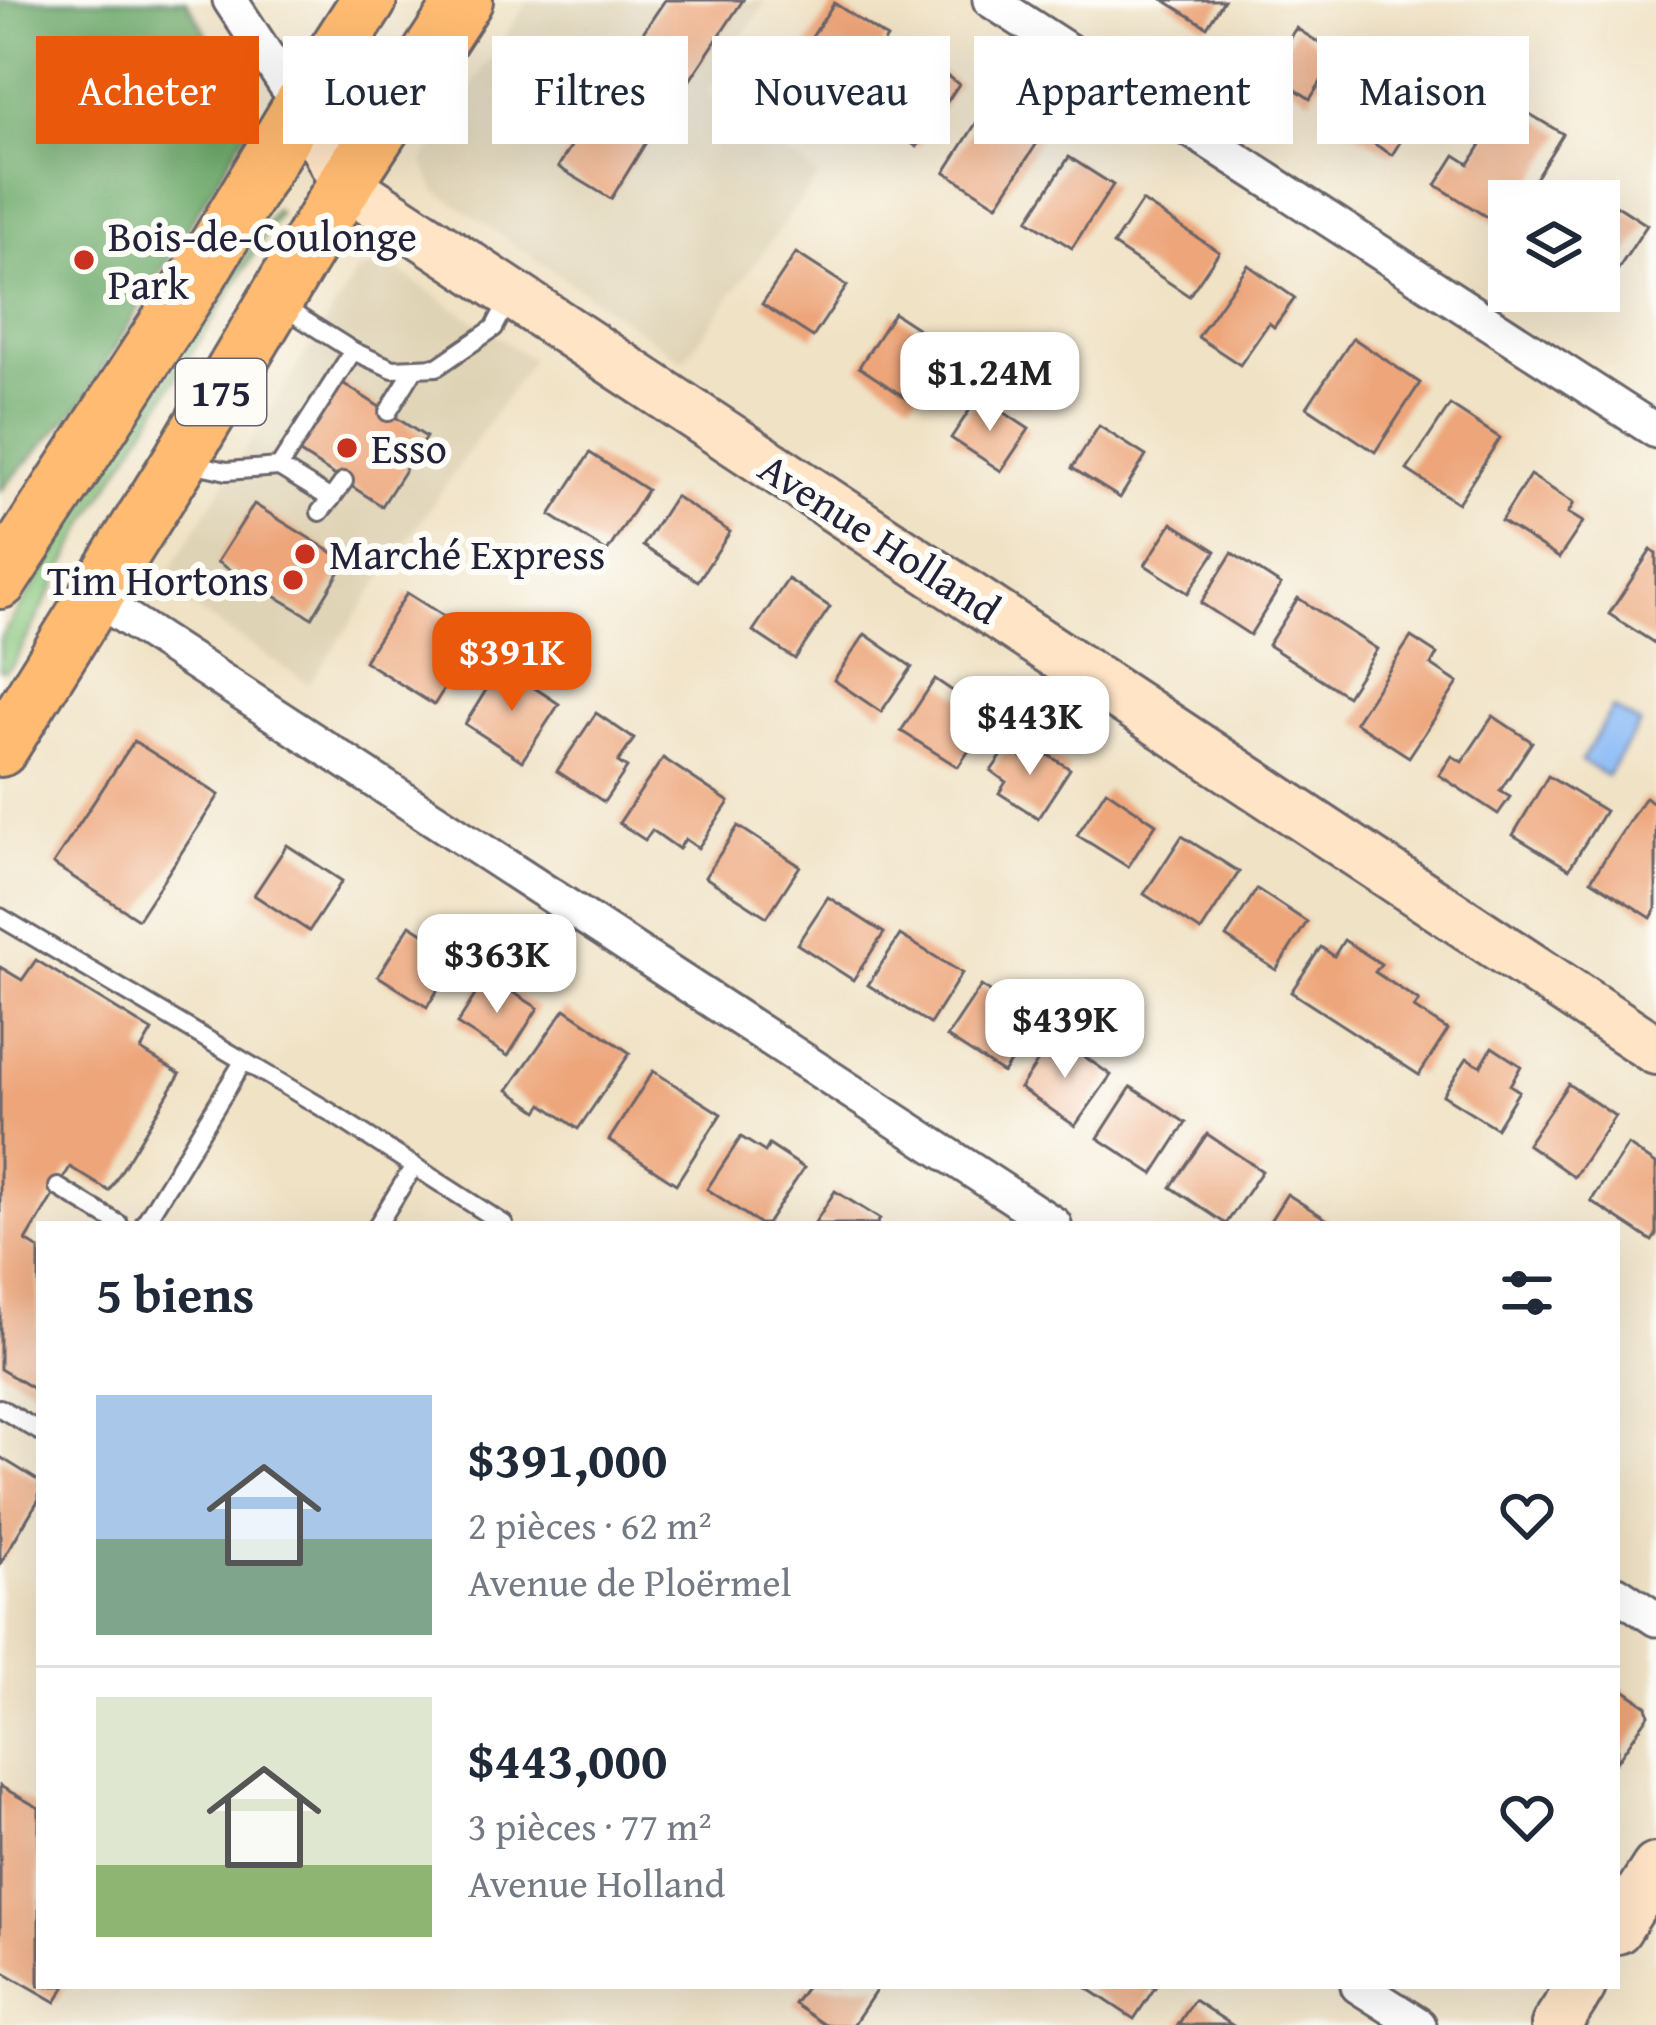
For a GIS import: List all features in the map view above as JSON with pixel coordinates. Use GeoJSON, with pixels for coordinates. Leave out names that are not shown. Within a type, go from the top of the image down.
{"type":"FeatureCollection","features":[{"type":"Feature","properties":{"kind":"main road","name":"175"},"geometry":{"type":"LineString","coordinates":[[346,36],[369,0]]}},
{"type":"Feature","properties":{"kind":"main road","name":"175"},"geometry":{"type":"LineString","coordinates":[[4,733],[94,597],[345,184],[465,0]]}},
{"type":"Feature","properties":{"kind":"main road","name":"175"},"geometry":{"type":"LineString","coordinates":[[0,581],[283,135]]}},
{"type":"Feature","properties":{"kind":"main road","name":"Avenue Holland"},"geometry":{"type":"LineString","coordinates":[[324,144],[345,184],[1656,1051]]}},
{"type":"Feature","properties":{"kind":"main road"},"geometry":{"type":"LineString","coordinates":[[1620,1924],[1656,1868]]}},
{"type":"Feature","properties":{"kind":"main road"},"geometry":{"type":"LineString","coordinates":[[1556,2025],[1579,1989]]}},
{"type":"Feature","properties":{"kind":"street","name":"Avenue Holland"},"geometry":{"type":"LineString","coordinates":[[230,0],[283,81]]}},
{"type":"Feature","properties":{"kind":"street"},"geometry":{"type":"LineString","coordinates":[[990,0],[1656,431]]}},
{"type":"Feature","properties":{"kind":"street"},"geometry":{"type":"LineString","coordinates":[[94,597],[1049,1221]]}},
{"type":"Feature","properties":{"kind":"street"},"geometry":{"type":"LineString","coordinates":[[1620,1595],[1656,1618]]}},
{"type":"Feature","properties":{"kind":"street"},"geometry":{"type":"LineString","coordinates":[[1363,1989],[1419,2025]]}},
{"type":"Feature","properties":{"kind":"lane"},"geometry":{"type":"LineString","coordinates":[[274,302],[352,351],[393,369],[437,368],[494,328],[512,295]]}},
{"type":"Feature","properties":{"kind":"lane"},"geometry":{"type":"LineString","coordinates":[[279,467],[352,351]]}},
{"type":"Feature","properties":{"kind":"lane"},"geometry":{"type":"LineString","coordinates":[[388,412],[415,368]]}},
{"type":"Feature","properties":{"kind":"lane"},"geometry":{"type":"LineString","coordinates":[[179,461],[227,471],[279,467],[325,505],[344,481]]}},
{"type":"Feature","properties":{"kind":"lane"},"geometry":{"type":"LineString","coordinates":[[0,917],[330,1112],[499,1221]]}},
{"type":"Feature","properties":{"kind":"lane"},"geometry":{"type":"LineString","coordinates":[[146,1221],[243,1062]]}},
{"type":"Feature","properties":{"kind":"lane"},"geometry":{"type":"LineString","coordinates":[[380,1221],[414,1166]]}},
{"type":"Feature","properties":{"kind":"lane"},"geometry":{"type":"LineString","coordinates":[[58,1187],[114,1221]]}},
{"type":"Feature","properties":{"kind":"lane"},"geometry":{"type":"LineString","coordinates":[[0,1408],[36,1429]]}},
{"type":"Feature","properties":{"kind":"shaded area"},"geometry":{"type":"Polygon","coordinates":[[[529,0],[767,0],[743,36],[712,36],[712,84],[706,93],[712,97],[712,144],[775,144],[818,176],[684,361],[435,190],[423,161],[434,144],[468,144],[468,93],[492,56],[492,144],[688,144],[688,36],[505,36],[529,0]]]}},
{"type":"Feature","properties":{"kind":"shaded area"},"geometry":{"type":"Polygon","coordinates":[[[392,267],[532,359],[309,684],[161,584],[358,271],[392,267]]]}},
{"type":"Feature","properties":{"kind":"green space","name":"Bois-de-Coulonge Park"},"geometry":{"type":"Polygon","coordinates":[[[0,0],[186,0],[208,36],[36,36],[36,144],[238,144],[81,404],[0,491],[0,0]]]}},
{"type":"Feature","properties":{"kind":"green space"},"geometry":{"type":"Polygon","coordinates":[[[275,210],[279,214],[89,518],[14,663],[0,670],[0,639],[275,210]]]}},
{"type":"Feature","properties":{"kind":"water"},"geometry":{"type":"Polygon","coordinates":[[[1613,708],[1640,724],[1607,776],[1581,761],[1613,708]]]}},
{"type":"Feature","properties":{"kind":"building"},"geometry":{"type":"Polygon","coordinates":[[[665,0],[743,0],[719,36],[712,36],[712,47],[688,83],[688,36],[641,36],[665,0]]]}},
{"type":"Feature","properties":{"kind":"building"},"geometry":{"type":"Polygon","coordinates":[[[1164,0],[1224,0],[1207,27],[1164,0]]]}},
{"type":"Feature","properties":{"kind":"building"},"geometry":{"type":"Polygon","coordinates":[[[834,3],[884,36],[813,36],[834,3]]]}},
{"type":"Feature","properties":{"kind":"building"},"geometry":{"type":"Polygon","coordinates":[[[1296,28],[1317,42],[1317,88],[1310,99],[1293,88],[1291,36],[1296,28]]]}},
{"type":"Feature","properties":{"kind":"building"},"geometry":{"type":"Polygon","coordinates":[[[1529,114],[1563,134],[1534,180],[1488,180],[1488,218],[1436,185],[1455,155],[1469,164],[1481,144],[1529,144],[1529,114]]]}},
{"type":"Feature","properties":{"kind":"building"},"geometry":{"type":"Polygon","coordinates":[[[974,127],[974,144],[1036,144],[997,205],[945,172],[974,127]]]}},
{"type":"Feature","properties":{"kind":"building"},"geometry":{"type":"Polygon","coordinates":[[[572,144],[645,144],[611,199],[558,167],[572,144]]]}},
{"type":"Feature","properties":{"kind":"building"},"geometry":{"type":"Polygon","coordinates":[[[1374,144],[1399,144],[1392,155],[1374,144]]]}},
{"type":"Feature","properties":{"kind":"building"},"geometry":{"type":"Polygon","coordinates":[[[1069,157],[1113,185],[1072,248],[1028,220],[1069,157]]]}},
{"type":"Feature","properties":{"kind":"building"},"geometry":{"type":"Polygon","coordinates":[[[1142,201],[1219,252],[1189,296],[1113,245],[1142,201]]]}},
{"type":"Feature","properties":{"kind":"building"},"geometry":{"type":"Polygon","coordinates":[[[1620,208],[1647,225],[1620,266],[1620,208]]]}},
{"type":"Feature","properties":{"kind":"building"},"geometry":{"type":"Polygon","coordinates":[[[796,253],[847,286],[813,337],[762,304],[796,253]]]}},
{"type":"Feature","properties":{"kind":"building"},"geometry":{"type":"Polygon","coordinates":[[[1248,265],[1295,298],[1274,327],[1269,323],[1240,365],[1198,337],[1248,265]]]}},
{"type":"Feature","properties":{"kind":"building"},"geometry":{"type":"Polygon","coordinates":[[[894,313],[947,348],[912,402],[859,367],[894,313]]]}},
{"type":"Feature","properties":{"kind":"building"},"geometry":{"type":"Polygon","coordinates":[[[1353,338],[1420,383],[1375,452],[1307,407],[1353,338]]]}},
{"type":"Feature","properties":{"kind":"building"},"geometry":{"type":"Polygon","coordinates":[[[341,382],[426,437],[382,506],[297,451],[341,382]]]}},
{"type":"Feature","properties":{"kind":"building"},"geometry":{"type":"Polygon","coordinates":[[[979,396],[1029,429],[1001,471],[951,438],[979,396]]]}},
{"type":"Feature","properties":{"kind":"building"},"geometry":{"type":"Polygon","coordinates":[[[1450,405],[1500,438],[1458,503],[1407,470],[1450,405]]]}},
{"type":"Feature","properties":{"kind":"building"},"geometry":{"type":"Polygon","coordinates":[[[1099,426],[1146,456],[1120,498],[1072,468],[1099,426]]]}},
{"type":"Feature","properties":{"kind":"building"},"geometry":{"type":"Polygon","coordinates":[[[590,453],[647,490],[607,552],[550,515],[590,453]]]}},
{"type":"Feature","properties":{"kind":"building"},"geometry":{"type":"Polygon","coordinates":[[[1530,475],[1574,503],[1568,513],[1583,522],[1559,558],[1501,521],[1530,475]]]}},
{"type":"Feature","properties":{"kind":"building"},"geometry":{"type":"Polygon","coordinates":[[[675,496],[730,532],[698,581],[643,546],[675,496]]]}},
{"type":"Feature","properties":{"kind":"building"},"geometry":{"type":"Polygon","coordinates":[[[254,504],[346,561],[312,618],[217,562],[254,504]]]}},
{"type":"Feature","properties":{"kind":"building"},"geometry":{"type":"Polygon","coordinates":[[[1172,523],[1216,551],[1188,593],[1145,565],[1172,523]]]}},
{"type":"Feature","properties":{"kind":"building"},"geometry":{"type":"Polygon","coordinates":[[[1651,550],[1656,554],[1656,644],[1609,614],[1651,550]]]}},
{"type":"Feature","properties":{"kind":"building"},"geometry":{"type":"Polygon","coordinates":[[[1232,553],[1281,585],[1250,635],[1201,603],[1232,553]]]}},
{"type":"Feature","properties":{"kind":"building"},"geometry":{"type":"Polygon","coordinates":[[[788,579],[830,607],[795,659],[753,631],[788,579]]]}},
{"type":"Feature","properties":{"kind":"building"},"geometry":{"type":"Polygon","coordinates":[[[407,593],[493,647],[468,688],[451,678],[434,705],[364,661],[407,593]]]}},
{"type":"Feature","properties":{"kind":"building"},"geometry":{"type":"Polygon","coordinates":[[[1298,598],[1377,649],[1347,696],[1268,645],[1298,598]]]}},
{"type":"Feature","properties":{"kind":"building"},"geometry":{"type":"Polygon","coordinates":[[[865,634],[912,667],[881,712],[834,680],[865,634]]]}},
{"type":"Feature","properties":{"kind":"building"},"geometry":{"type":"Polygon","coordinates":[[[1411,637],[1437,654],[1431,665],[1458,683],[1409,757],[1355,722],[1411,637]]]}},
{"type":"Feature","properties":{"kind":"building"},"geometry":{"type":"Polygon","coordinates":[[[501,666],[559,704],[522,761],[465,724],[501,666]]]}},
{"type":"Feature","properties":{"kind":"building"},"geometry":{"type":"Polygon","coordinates":[[[935,679],[991,717],[958,767],[901,731],[935,679]]]}},
{"type":"Feature","properties":{"kind":"building"},"geometry":{"type":"Polygon","coordinates":[[[596,713],[634,739],[618,762],[627,768],[604,802],[557,771],[596,713]]]}},
{"type":"Feature","properties":{"kind":"building"},"geometry":{"type":"Polygon","coordinates":[[[1493,716],[1532,742],[1500,791],[1510,797],[1498,814],[1439,775],[1452,756],[1462,762],[1493,716]]]}},
{"type":"Feature","properties":{"kind":"building"},"geometry":{"type":"Polygon","coordinates":[[[134,741],[219,795],[138,919],[53,864],[134,741]]]}},
{"type":"Feature","properties":{"kind":"building"},"geometry":{"type":"Polygon","coordinates":[[[1031,744],[1070,769],[1038,818],[999,793],[1006,782],[991,771],[1007,748],[1022,758],[1031,744]]]}},
{"type":"Feature","properties":{"kind":"building"},"geometry":{"type":"Polygon","coordinates":[[[663,758],[729,802],[698,848],[685,839],[679,849],[652,830],[645,840],[619,823],[663,758]]]}},
{"type":"Feature","properties":{"kind":"building"},"geometry":{"type":"Polygon","coordinates":[[[1548,776],[1605,811],[1569,869],[1513,835],[1548,776]]]}},
{"type":"Feature","properties":{"kind":"building"},"geometry":{"type":"Polygon","coordinates":[[[1106,790],[1156,824],[1128,867],[1077,835],[1106,790]]]}},
{"type":"Feature","properties":{"kind":"building"},"geometry":{"type":"Polygon","coordinates":[[[1645,797],[1656,804],[1656,909],[1651,918],[1591,880],[1645,797]]]}},
{"type":"Feature","properties":{"kind":"building"},"geometry":{"type":"Polygon","coordinates":[[[738,826],[800,866],[767,917],[705,877],[738,826]]]}},
{"type":"Feature","properties":{"kind":"building"},"geometry":{"type":"Polygon","coordinates":[[[1182,836],[1239,872],[1201,931],[1144,894],[1182,836]]]}},
{"type":"Feature","properties":{"kind":"building"},"geometry":{"type":"Polygon","coordinates":[[[287,845],[342,881],[309,931],[254,895],[287,845]]]}},
{"type":"Feature","properties":{"kind":"building"},"geometry":{"type":"Polygon","coordinates":[[[1257,889],[1307,922],[1276,970],[1226,937],[1257,889]]]}},
{"type":"Feature","properties":{"kind":"building"},"geometry":{"type":"Polygon","coordinates":[[[828,897],[884,933],[853,980],[797,944],[828,897]]]}},
{"type":"Feature","properties":{"kind":"building"},"geometry":{"type":"Polygon","coordinates":[[[410,925],[459,956],[427,1007],[378,976],[410,925]]]}},
{"type":"Feature","properties":{"kind":"building"},"geometry":{"type":"Polygon","coordinates":[[[900,935],[962,973],[930,1024],[868,985],[900,935]]]}},
{"type":"Feature","properties":{"kind":"building"},"geometry":{"type":"Polygon","coordinates":[[[1344,940],[1381,964],[1375,972],[1419,1001],[1414,1008],[1448,1030],[1419,1075],[1291,992],[1321,947],[1334,956],[1344,940]]]}},
{"type":"Feature","properties":{"kind":"building"},"geometry":{"type":"Polygon","coordinates":[[[36,960],[152,1031],[141,1050],[180,1074],[109,1191],[70,1167],[26,1241],[36,1247],[36,1390],[0,1369],[0,967],[22,980],[36,960]]]}},
{"type":"Feature","properties":{"kind":"building"},"geometry":{"type":"Polygon","coordinates":[[[487,976],[538,1008],[508,1056],[457,1024],[487,976]]]}},
{"type":"Feature","properties":{"kind":"building"},"geometry":{"type":"Polygon","coordinates":[[[981,986],[1036,1022],[1003,1073],[947,1037],[981,986]]]}},
{"type":"Feature","properties":{"kind":"building"},"geometry":{"type":"Polygon","coordinates":[[[565,1009],[630,1053],[578,1129],[543,1104],[538,1111],[508,1090],[565,1009]]]}},
{"type":"Feature","properties":{"kind":"building"},"geometry":{"type":"Polygon","coordinates":[[[1055,1036],[1111,1075],[1075,1126],[1020,1088],[1055,1036]]]}},
{"type":"Feature","properties":{"kind":"building"},"geometry":{"type":"Polygon","coordinates":[[[1492,1047],[1521,1066],[1510,1085],[1519,1091],[1496,1128],[1443,1095],[1467,1058],[1481,1066],[1492,1047]]]}},
{"type":"Feature","properties":{"kind":"building"},"geometry":{"type":"Polygon","coordinates":[[[653,1071],[721,1114],[676,1184],[609,1140],[653,1071]]]}},
{"type":"Feature","properties":{"kind":"building"},"geometry":{"type":"Polygon","coordinates":[[[1568,1084],[1615,1116],[1574,1177],[1527,1144],[1568,1084]]]}},
{"type":"Feature","properties":{"kind":"building"},"geometry":{"type":"Polygon","coordinates":[[[1131,1087],[1186,1123],[1153,1174],[1098,1138],[1131,1087]]]}},
{"type":"Feature","properties":{"kind":"building"},"geometry":{"type":"Polygon","coordinates":[[[1207,1134],[1262,1171],[1228,1221],[1171,1187],[1207,1134]]]}},
{"type":"Feature","properties":{"kind":"building"},"geometry":{"type":"Polygon","coordinates":[[[741,1137],[765,1152],[769,1145],[804,1168],[769,1221],[755,1221],[707,1189],[741,1137]]]}},
{"type":"Feature","properties":{"kind":"building"},"geometry":{"type":"Polygon","coordinates":[[[1628,1145],[1656,1164],[1656,1235],[1652,1241],[1591,1201],[1628,1145]]]}},
{"type":"Feature","properties":{"kind":"building"},"geometry":{"type":"Polygon","coordinates":[[[835,1191],[880,1219],[879,1221],[816,1221],[835,1191]]]}},
{"type":"Feature","properties":{"kind":"building"},"geometry":{"type":"Polygon","coordinates":[[[1287,1194],[1329,1221],[1270,1221],[1287,1194]]]}},
{"type":"Feature","properties":{"kind":"building"},"geometry":{"type":"Polygon","coordinates":[[[0,1457],[36,1479],[36,1504],[0,1564],[0,1457]]]}},
{"type":"Feature","properties":{"kind":"building"},"geometry":{"type":"Polygon","coordinates":[[[1620,1687],[1647,1706],[1649,1715],[1620,1757],[1620,1687]]]}},
{"type":"Feature","properties":{"kind":"building"},"geometry":{"type":"Polygon","coordinates":[[[0,1786],[36,1806],[36,1989],[64,1989],[56,2002],[0,1970],[0,1786]]]}},
{"type":"Feature","properties":{"kind":"building"},"geometry":{"type":"Polygon","coordinates":[[[805,1989],[877,1989],[853,2025],[825,2025],[794,2004],[805,1989]]]}},
{"type":"Feature","properties":{"kind":"building"},"geometry":{"type":"Polygon","coordinates":[[[1089,1989],[1154,1989],[1134,2019],[1089,1989]]]}},
{"type":"Feature","properties":{"kind":"building"},"geometry":{"type":"Polygon","coordinates":[[[1194,2000],[1232,2025],[1178,2025],[1194,2000]]]}},
{"type":"Feature","properties":{"kind":"place","name":"Bois-de-Coulonge Park"},"geometry":{"type":"Point","coordinates":[84,260]}},
{"type":"Feature","properties":{"kind":"place","name":"Esso"},"geometry":{"type":"Point","coordinates":[347,448]}},
{"type":"Feature","properties":{"kind":"place","name":"Marché Express"},"geometry":{"type":"Point","coordinates":[305,554]}},
{"type":"Feature","properties":{"kind":"place","name":"Tim Hortons"},"geometry":{"type":"Point","coordinates":[293,580]}}]}
